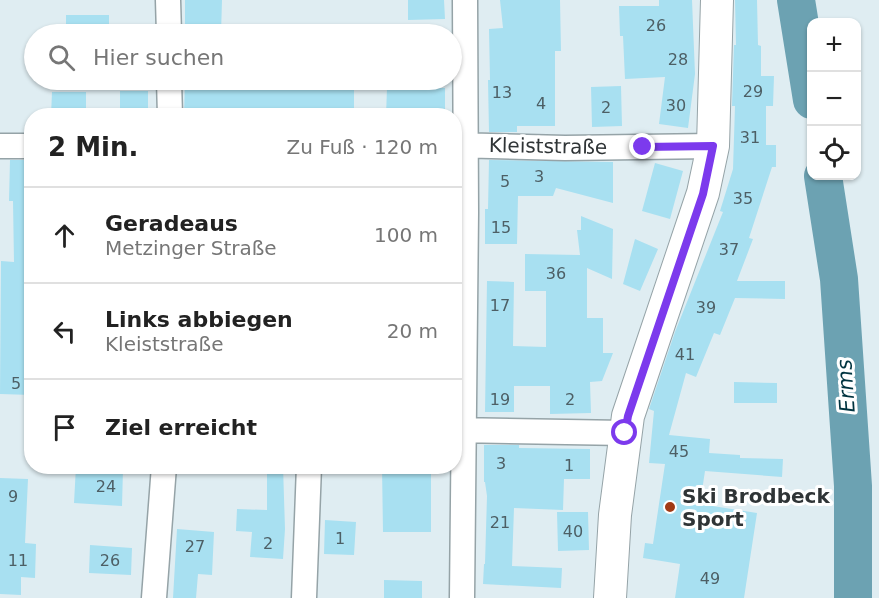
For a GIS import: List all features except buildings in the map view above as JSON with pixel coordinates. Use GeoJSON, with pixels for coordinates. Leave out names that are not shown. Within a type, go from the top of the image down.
{"type":"FeatureCollection","features":[{"type":"Feature","properties":{"kind":"street"},"geometry":{"type":"LineString","coordinates":[[168,0],[169,24]]}},
{"type":"Feature","properties":{"kind":"street"},"geometry":{"type":"LineString","coordinates":[[462,87],[465,0]]}},
{"type":"Feature","properties":{"kind":"street"},"geometry":{"type":"LineString","coordinates":[[610,598],[615,515],[628,416],[703,194],[713,146],[717,0]]}},
{"type":"Feature","properties":{"kind":"street"},"geometry":{"type":"LineString","coordinates":[[170,90],[170,108]]}},
{"type":"Feature","properties":{"kind":"street"},"geometry":{"type":"LineString","coordinates":[[461,108],[462,90]]}},
{"type":"Feature","properties":{"kind":"street","name":"Kleiststraße"},"geometry":{"type":"LineString","coordinates":[[462,145],[565,148],[713,146]]}},
{"type":"Feature","properties":{"kind":"street"},"geometry":{"type":"LineString","coordinates":[[0,146],[24,146]]}},
{"type":"Feature","properties":{"kind":"street"},"geometry":{"type":"LineString","coordinates":[[462,430],[625,433]]}},
{"type":"Feature","properties":{"kind":"street"},"geometry":{"type":"LineString","coordinates":[[154,598],[163,474]]}},
{"type":"Feature","properties":{"kind":"street"},"geometry":{"type":"LineString","coordinates":[[304,598],[309,474]]}},
{"type":"Feature","properties":{"kind":"street"},"geometry":{"type":"LineString","coordinates":[[460,474],[462,598]]}},
{"type":"Feature","properties":{"kind":"waterway","name":"Erms"},"geometry":{"type":"LineString","coordinates":[[796,0],[808,72]]}},
{"type":"Feature","properties":{"kind":"waterway","name":"Erms"},"geometry":{"type":"LineString","coordinates":[[824,180],[839,279],[853,486],[853,598]]}},
{"type":"Feature","properties":{"kind":"place","name":"Ski Brodbeck Sport"},"geometry":{"type":"Point","coordinates":[670,507]}},
{"type":"Feature","properties":{"kind":"route"},"geometry":{"type":"LineString","coordinates":[[625,433],[628,416],[703,194],[713,146],[643,147]]}}]}
